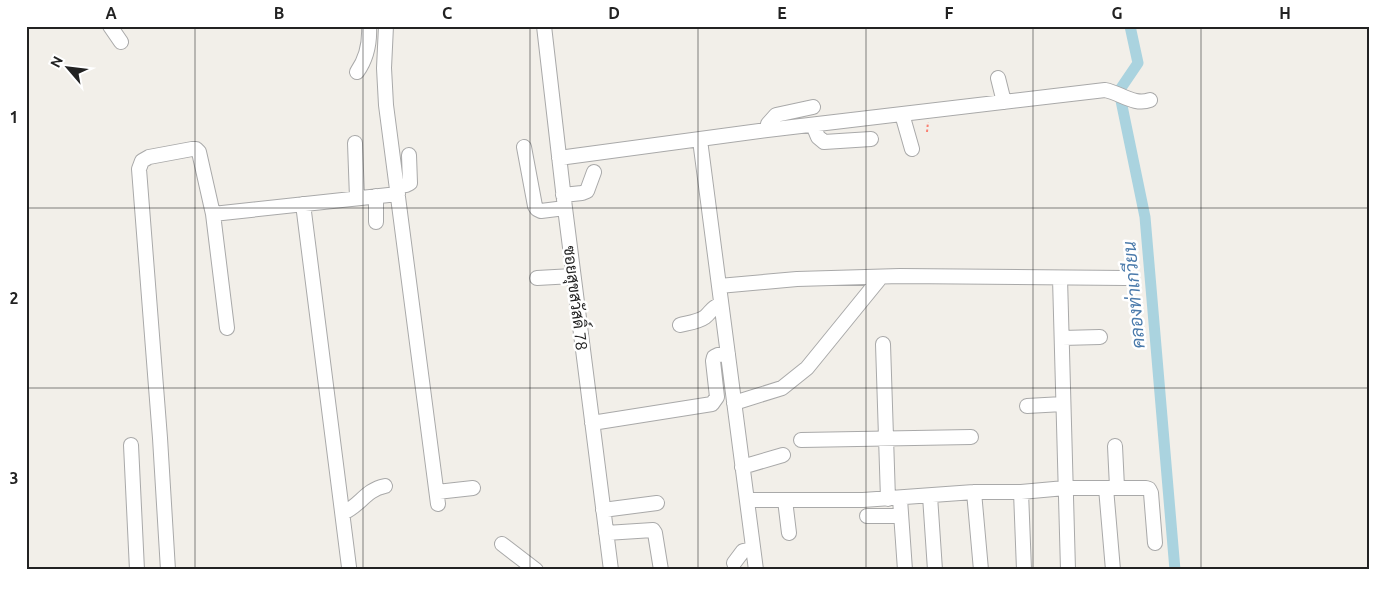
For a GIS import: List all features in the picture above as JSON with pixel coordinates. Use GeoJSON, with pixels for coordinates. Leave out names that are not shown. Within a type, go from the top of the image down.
{"type":"FeatureCollection","features":[{"type":"Feature","properties":{"kind":"street"},"geometry":{"type":"LineString","coordinates":[[110,26],[121,42]]}},
{"type":"Feature","properties":{"kind":"street"},"geometry":{"type":"LineString","coordinates":[[357,72],[366,57],[369,26]]}},
{"type":"Feature","properties":{"kind":"street"},"geometry":{"type":"LineString","coordinates":[[386,26],[385,99],[438,498],[473,488]]}},
{"type":"Feature","properties":{"kind":"street","name":"ซอยสุขสวัสดิ์ 78"},"geometry":{"type":"LineString","coordinates":[[544,26],[573,276],[611,570]]}},
{"type":"Feature","properties":{"kind":"street"},"geometry":{"type":"LineString","coordinates":[[998,78],[1004,102]]}},
{"type":"Feature","properties":{"kind":"street"},"geometry":{"type":"LineString","coordinates":[[559,158],[767,130],[1096,91],[1114,92],[1144,102]]}},
{"type":"Feature","properties":{"kind":"street"},"geometry":{"type":"LineString","coordinates":[[767,130],[768,124],[776,115],[813,107]]}},
{"type":"Feature","properties":{"kind":"street"},"geometry":{"type":"LineString","coordinates":[[902,114],[912,149]]}},
{"type":"Feature","properties":{"kind":"street"},"geometry":{"type":"LineString","coordinates":[[813,125],[818,137],[824,142],[871,139]]}},
{"type":"Feature","properties":{"kind":"street"},"geometry":{"type":"LineString","coordinates":[[700,140],[756,570]]}},
{"type":"Feature","properties":{"kind":"street"},"geometry":{"type":"LineString","coordinates":[[355,144],[357,198]]}},
{"type":"Feature","properties":{"kind":"street"},"geometry":{"type":"LineString","coordinates":[[524,147],[537,210],[541,211],[564,202],[587,190],[594,172]]}},
{"type":"Feature","properties":{"kind":"street"},"geometry":{"type":"LineString","coordinates":[[168,570],[160,438],[139,169],[142,161],[149,157],[196,149],[199,152],[213,214],[227,328]]}},
{"type":"Feature","properties":{"kind":"street"},"geometry":{"type":"LineString","coordinates":[[213,214],[376,196],[398,190],[410,182],[409,155]]}},
{"type":"Feature","properties":{"kind":"street"},"geometry":{"type":"LineString","coordinates":[[376,196],[376,222]]}},
{"type":"Feature","properties":{"kind":"street"},"geometry":{"type":"LineString","coordinates":[[303,204],[350,567]]}},
{"type":"Feature","properties":{"kind":"street"},"geometry":{"type":"LineString","coordinates":[[537,278],[573,276]]}},
{"type":"Feature","properties":{"kind":"street"},"geometry":{"type":"LineString","coordinates":[[719,286],[797,279],[881,276],[1126,278]]}},
{"type":"Feature","properties":{"kind":"street"},"geometry":{"type":"LineString","coordinates":[[734,403],[782,388],[807,368],[881,276]]}},
{"type":"Feature","properties":{"kind":"street"},"geometry":{"type":"LineString","coordinates":[[1060,278],[1068,570]]}},
{"type":"Feature","properties":{"kind":"street"},"geometry":{"type":"LineString","coordinates":[[680,325],[705,317],[712,308],[721,304]]}},
{"type":"Feature","properties":{"kind":"street"},"geometry":{"type":"LineString","coordinates":[[1062,338],[1100,337]]}},
{"type":"Feature","properties":{"kind":"street"},"geometry":{"type":"LineString","coordinates":[[883,344],[887,439],[894,499],[901,516],[905,570]]}},
{"type":"Feature","properties":{"kind":"street"},"geometry":{"type":"LineString","coordinates":[[592,424],[712,404],[717,396],[714,357],[728,354]]}},
{"type":"Feature","properties":{"kind":"street"},"geometry":{"type":"LineString","coordinates":[[1027,406],[1063,404]]}},
{"type":"Feature","properties":{"kind":"street"},"geometry":{"type":"LineString","coordinates":[[801,440],[971,437]]}},
{"type":"Feature","properties":{"kind":"street"},"geometry":{"type":"LineString","coordinates":[[131,445],[137,570]]}},
{"type":"Feature","properties":{"kind":"street"},"geometry":{"type":"LineString","coordinates":[[1113,570],[1112,488],[1115,446]]}},
{"type":"Feature","properties":{"kind":"street"},"geometry":{"type":"LineString","coordinates":[[742,467],[783,455]]}},
{"type":"Feature","properties":{"kind":"street"},"geometry":{"type":"LineString","coordinates":[[343,513],[351,509],[374,488],[385,486]]}},
{"type":"Feature","properties":{"kind":"street"},"geometry":{"type":"LineString","coordinates":[[747,500],[894,499],[974,492],[1021,492],[1065,488],[1149,489],[1151,492],[1155,543]]}},
{"type":"Feature","properties":{"kind":"street"},"geometry":{"type":"LineString","coordinates":[[974,492],[981,570]]}},
{"type":"Feature","properties":{"kind":"street"},"geometry":{"type":"LineString","coordinates":[[1021,492],[1024,570]]}},
{"type":"Feature","properties":{"kind":"street"},"geometry":{"type":"LineString","coordinates":[[930,496],[935,570]]}},
{"type":"Feature","properties":{"kind":"street"},"geometry":{"type":"LineString","coordinates":[[785,500],[789,533]]}},
{"type":"Feature","properties":{"kind":"street"},"geometry":{"type":"LineString","coordinates":[[603,510],[656,504]]}},
{"type":"Feature","properties":{"kind":"street"},"geometry":{"type":"LineString","coordinates":[[867,516],[901,516]]}},
{"type":"Feature","properties":{"kind":"street"},"geometry":{"type":"LineString","coordinates":[[606,533],[653,530],[656,533],[661,570]]}},
{"type":"Feature","properties":{"kind":"street"},"geometry":{"type":"LineString","coordinates":[[502,544],[536,570]]}},
{"type":"Feature","properties":{"kind":"street"},"geometry":{"type":"LineString","coordinates":[[734,563],[743,551],[753,550]]}},
{"type":"Feature","properties":{"kind":"waterway","name":"คลองท่าเกวียน"},"geometry":{"type":"LineString","coordinates":[[1130,26],[1138,63],[1119,91],[1145,217],[1175,570]]}}]}
